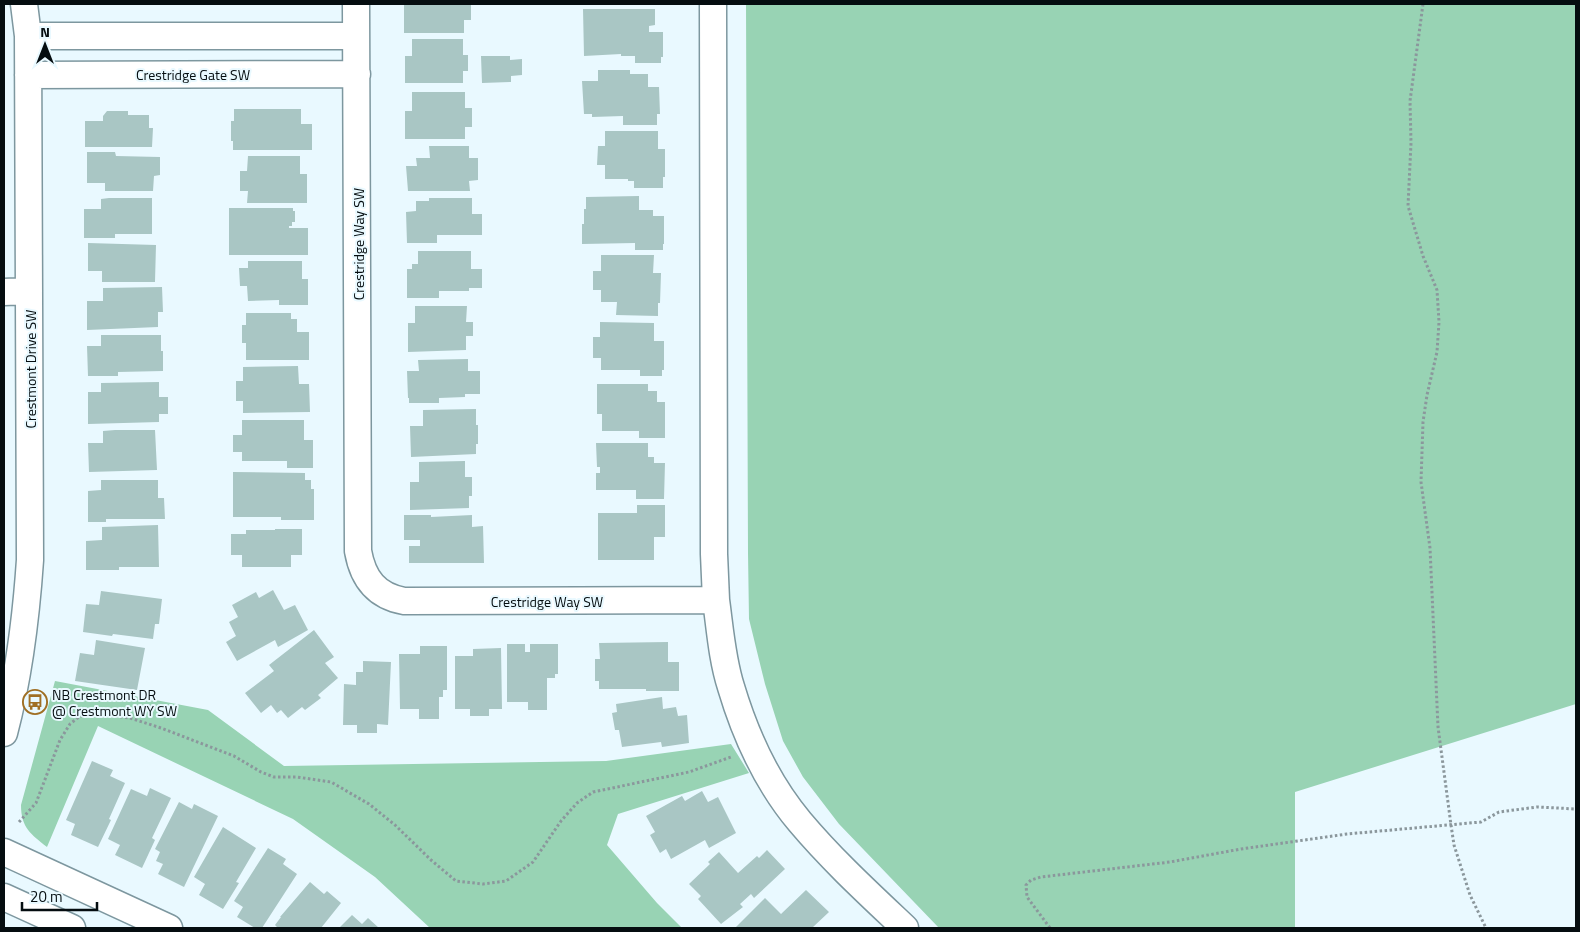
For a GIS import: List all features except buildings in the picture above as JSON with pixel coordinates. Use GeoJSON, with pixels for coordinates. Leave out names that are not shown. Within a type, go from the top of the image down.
{"type":"FeatureCollection","features":[{"type":"Feature","properties":{"kind":"street","name":"Crestmont Drive SW"},"geometry":{"type":"LineString","coordinates":[[4,732],[18,675],[30,560],[28,36],[24,4]]}},
{"type":"Feature","properties":{"kind":"street","name":"Crestridge Way SW"},"geometry":{"type":"LineString","coordinates":[[356,4],[358,551],[361,567],[366,577],[375,589],[396,600],[404,601],[716,600]]}},
{"type":"Feature","properties":{"kind":"street"},"geometry":{"type":"LineString","coordinates":[[713,4],[713,426],[716,600],[724,658],[731,688],[754,747],[774,786],[799,821],[851,877],[905,928]]}},
{"type":"Feature","properties":{"kind":"street"},"geometry":{"type":"LineString","coordinates":[[28,36],[356,36]]}},
{"type":"Feature","properties":{"kind":"street","name":"Crestridge Gate SW"},"geometry":{"type":"LineString","coordinates":[[28,75],[357,74]]}},
{"type":"Feature","properties":{"kind":"street"},"geometry":{"type":"LineString","coordinates":[[4,292],[29,291]]}},
{"type":"Feature","properties":{"kind":"street"},"geometry":{"type":"LineString","coordinates":[[4,852],[169,928]]}},
{"type":"Feature","properties":{"kind":"street"},"geometry":{"type":"LineString","coordinates":[[4,897],[72,928]]}},
{"type":"Feature","properties":{"kind":"path"},"geometry":{"type":"LineString","coordinates":[[1423,4],[1410,102],[1411,143],[1408,206],[1423,256],[1437,290],[1439,322],[1437,352],[1423,422],[1422,482],[1430,548],[1438,727],[1454,845],[1470,895],[1486,928]]}},
{"type":"Feature","properties":{"kind":"path"},"geometry":{"type":"LineString","coordinates":[[19,822],[36,803],[60,740],[70,724],[80,716],[99,714],[130,718],[234,756],[261,772],[274,777],[297,777],[331,782],[369,804],[395,825],[456,881],[483,884],[506,881],[534,862],[561,821],[577,803],[593,792],[689,772],[733,756]]}},
{"type":"Feature","properties":{"kind":"path"},"geometry":{"type":"LineString","coordinates":[[1050,928],[1027,896],[1026,885],[1031,880],[1040,877],[1170,862],[1241,849],[1347,834],[1481,822],[1499,812],[1537,807],[1576,809]]}},
{"type":"Feature","properties":{"kind":"green space"},"geometry":{"type":"Polygon","coordinates":[[[746,4],[1576,4],[1576,704],[1295,792],[1295,928],[939,928],[839,824],[803,777],[783,741],[765,684],[749,619],[746,4]]]}},
{"type":"Feature","properties":{"kind":"green space"},"geometry":{"type":"Polygon","coordinates":[[[55,681],[208,710],[284,766],[606,761],[731,744],[749,773],[618,814],[607,845],[657,903],[682,928],[430,928],[375,877],[293,819],[98,726],[47,847],[28,830],[21,813],[21,805],[55,681]]]}},
{"type":"Feature","properties":{"kind":"place","name":"NB Crestmont DR @ Crestmont WY SW"},"geometry":{"type":"Point","coordinates":[35,702]}}]}
